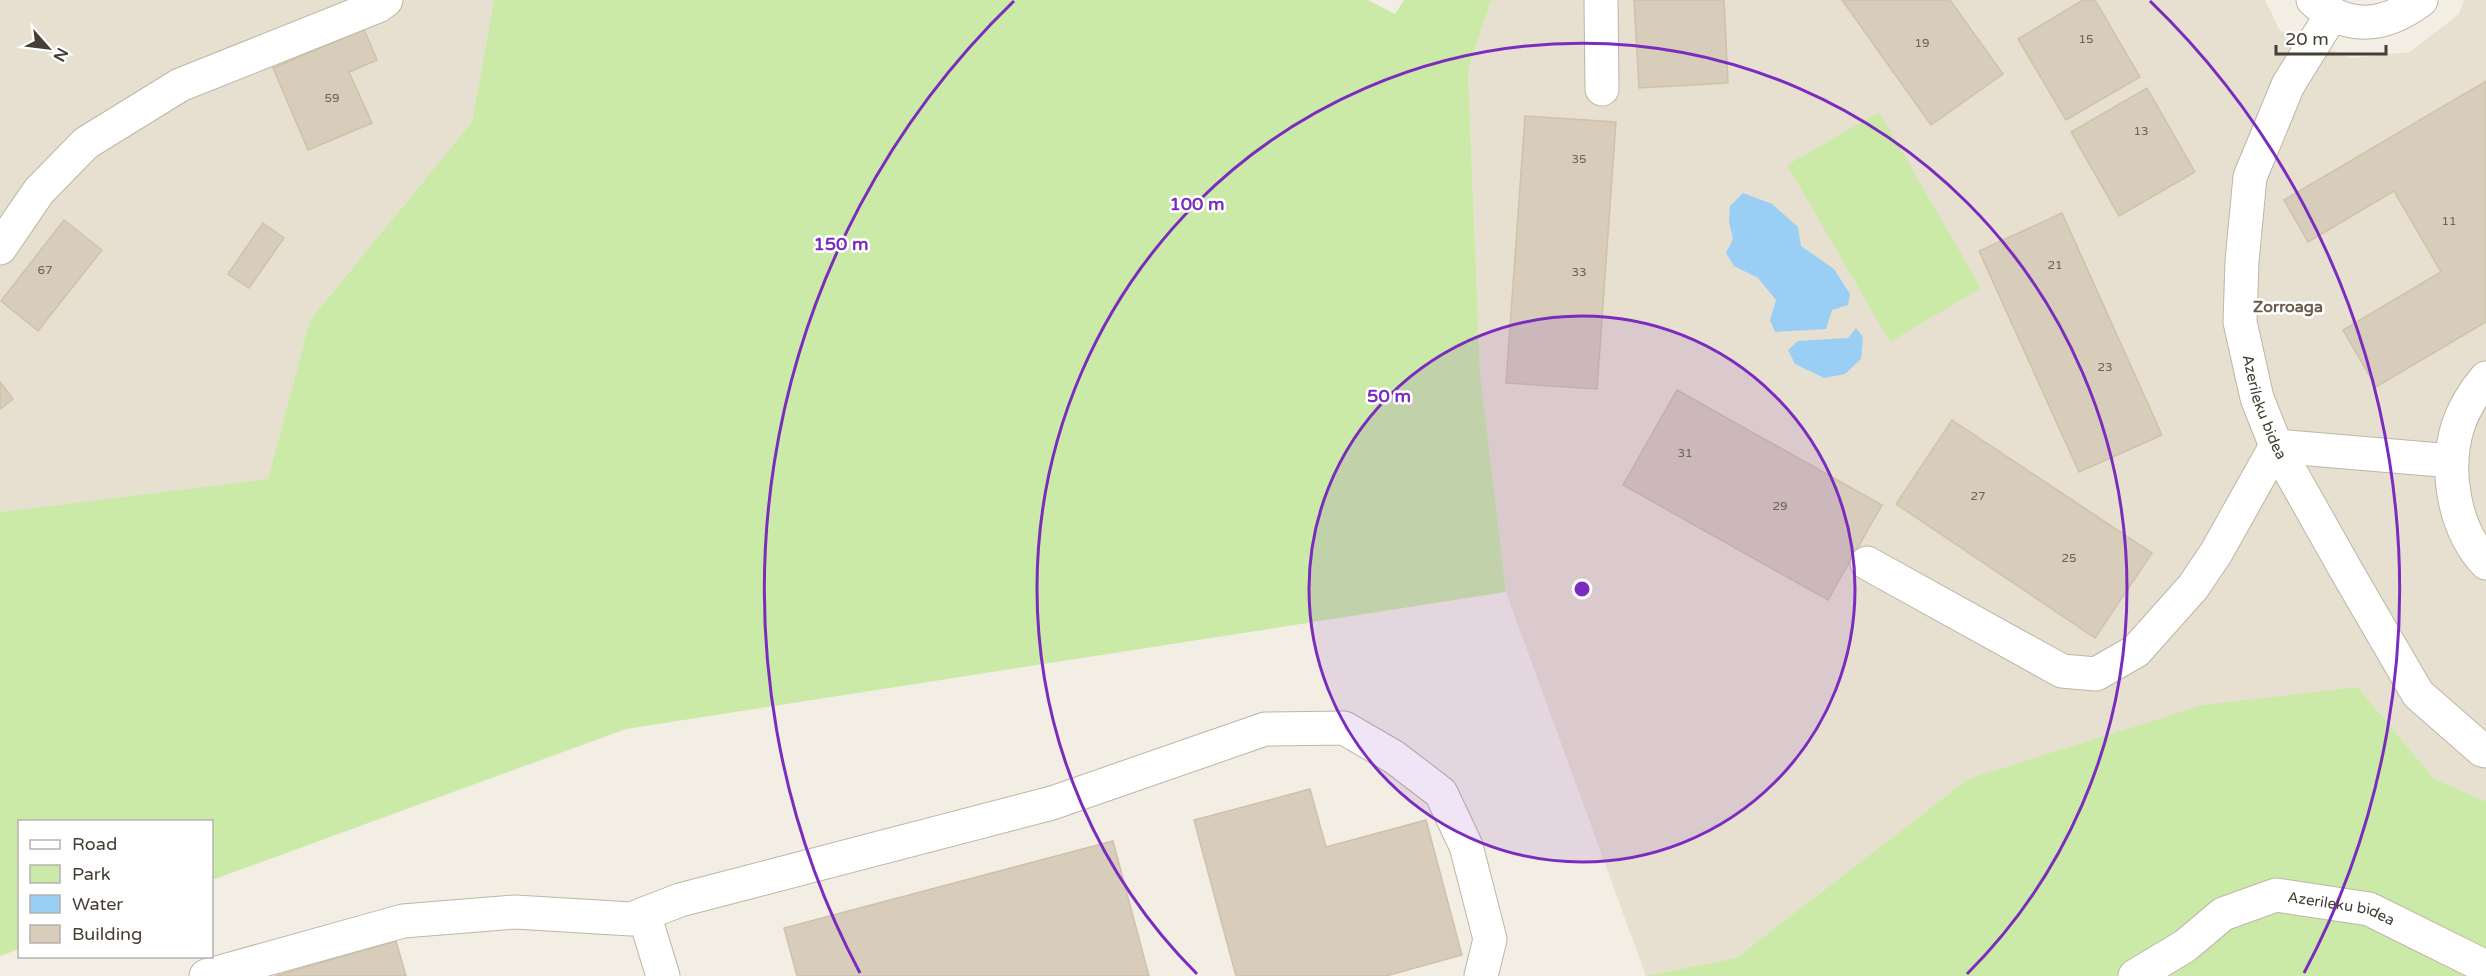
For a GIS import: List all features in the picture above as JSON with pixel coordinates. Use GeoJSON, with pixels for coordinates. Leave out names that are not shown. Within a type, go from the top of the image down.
{"type":"FeatureCollection","features":[{"type":"Feature","properties":{"kind":"street"},"geometry":{"type":"LineString","coordinates":[[0,248],[39,191],[86,143],[180,85],[378,6],[386,0]]}},
{"type":"Feature","properties":{"kind":"street"},"geometry":{"type":"LineString","coordinates":[[1601,0],[1602,89]]}},
{"type":"Feature","properties":{"kind":"street"},"geometry":{"type":"LineString","coordinates":[[2322,7],[2355,22],[2379,22],[2403,14],[2421,0]]}},
{"type":"Feature","properties":{"kind":"street","name":"Azerileku bidea"},"geometry":{"type":"LineString","coordinates":[[2322,7],[2250,177],[2242,261],[2240,322],[2258,398],[2276,446],[2418,694],[2482,750],[2486,751]]}},
{"type":"Feature","properties":{"kind":"street"},"geometry":{"type":"LineString","coordinates":[[2486,378],[2473,394],[2458,426],[2452,461],[2454,496],[2464,528],[2486,563]]}},
{"type":"Feature","properties":{"kind":"street"},"geometry":{"type":"LineString","coordinates":[[1867,563],[2062,671],[2096,674],[2136,651],[2193,588],[2216,553],[2276,446],[2452,461]]}},
{"type":"Feature","properties":{"kind":"street"},"geometry":{"type":"LineString","coordinates":[[206,976],[403,921],[514,912],[631,919],[680,900],[1052,803],[1265,729],[1344,728],[1394,757],[1441,793],[1466,846],[1490,939],[1481,976]]}},
{"type":"Feature","properties":{"kind":"street","name":"Azerileku bidea"},"geometry":{"type":"LineString","coordinates":[[2135,976],[2185,946],[2223,914],[2276,895],[2369,909],[2486,966]]}},
{"type":"Feature","properties":{"kind":"street"},"geometry":{"type":"LineString","coordinates":[[644,914],[663,976]]}},
{"type":"Feature","properties":{"kind":"shaded area"},"geometry":{"type":"Polygon","coordinates":[[[0,0],[494,0],[472,122],[310,320],[268,479],[0,512],[0,0]]]}},
{"type":"Feature","properties":{"kind":"shaded area"},"geometry":{"type":"Polygon","coordinates":[[[1491,0],[2265,0],[2280,31],[2351,58],[2410,52],[2459,14],[2464,0],[2486,0],[2486,801],[2434,779],[2358,687],[1968,779],[1736,958],[1646,976],[1506,592],[1480,372],[1468,70],[1491,0]]]}},
{"type":"Feature","properties":{"kind":"green space"},"geometry":{"type":"Polygon","coordinates":[[[494,0],[1368,0],[1395,14],[1404,0],[1491,0],[1468,70],[1480,372],[1506,592],[626,729],[213,880],[213,820],[18,820],[18,949],[0,956],[0,512],[268,479],[310,320],[472,122],[494,0]]]}},
{"type":"Feature","properties":{"kind":"green space"},"geometry":{"type":"Polygon","coordinates":[[[1879,112],[1981,288],[1890,342],[1787,165],[1879,112]]]}},
{"type":"Feature","properties":{"kind":"green space"},"geometry":{"type":"Polygon","coordinates":[[[2358,687],[2434,779],[2486,801],[2486,976],[1646,976],[1736,958],[1968,779],[2203,705],[2358,687]]]}},
{"type":"Feature","properties":{"kind":"water"},"geometry":{"type":"Polygon","coordinates":[[[1743,193],[1772,204],[1798,227],[1801,246],[1834,269],[1850,294],[1848,305],[1832,310],[1826,329],[1775,332],[1770,320],[1776,300],[1758,278],[1734,266],[1726,253],[1733,239],[1729,222],[1730,206],[1743,193]]]}},
{"type":"Feature","properties":{"kind":"water"},"geometry":{"type":"Polygon","coordinates":[[[1856,328],[1863,337],[1861,359],[1845,374],[1824,378],[1795,364],[1788,350],[1798,341],[1848,338],[1856,328]]]}},
{"type":"Feature","properties":{"kind":"building"},"geometry":{"type":"Polygon","coordinates":[[[1634,0],[1724,0],[1728,83],[1639,88],[1634,0]]]}},
{"type":"Feature","properties":{"kind":"building"},"geometry":{"type":"Polygon","coordinates":[[[1842,0],[1950,0],[2003,74],[1931,125],[1842,0]]]}},
{"type":"Feature","properties":{"kind":"building"},"geometry":{"type":"Polygon","coordinates":[[[2083,0],[2095,0],[2140,77],[2066,120],[2018,39],[2083,0]]]}},
{"type":"Feature","properties":{"kind":"building"},"geometry":{"type":"Polygon","coordinates":[[[364,29],[377,60],[349,72],[372,123],[308,150],[273,68],[364,29]]]}},
{"type":"Feature","properties":{"kind":"building"},"geometry":{"type":"Polygon","coordinates":[[[2486,81],[2486,322],[2376,387],[2343,330],[2441,272],[2394,191],[2308,242],[2284,200],[2486,81]]]}},
{"type":"Feature","properties":{"kind":"building"},"geometry":{"type":"Polygon","coordinates":[[[2147,88],[2195,172],[2119,216],[2071,132],[2147,88]]]}},
{"type":"Feature","properties":{"kind":"building"},"geometry":{"type":"Polygon","coordinates":[[[1525,116],[1616,122],[1597,389],[1506,383],[1525,116]]]}},
{"type":"Feature","properties":{"kind":"building"},"geometry":{"type":"Polygon","coordinates":[[[2062,213],[2162,435],[2079,472],[1979,251],[2062,213]]]}},
{"type":"Feature","properties":{"kind":"building"},"geometry":{"type":"Polygon","coordinates":[[[64,220],[102,250],[38,331],[1,301],[64,220]]]}},
{"type":"Feature","properties":{"kind":"building"},"geometry":{"type":"Polygon","coordinates":[[[263,223],[284,238],[249,288],[228,274],[263,223]]]}},
{"type":"Feature","properties":{"kind":"building"},"geometry":{"type":"Polygon","coordinates":[[[0,382],[13,399],[0,409],[0,382]]]}},
{"type":"Feature","properties":{"kind":"building"},"geometry":{"type":"Polygon","coordinates":[[[1677,390],[1882,505],[1828,600],[1623,485],[1677,390]]]}},
{"type":"Feature","properties":{"kind":"building"},"geometry":{"type":"Polygon","coordinates":[[[1952,420],[2152,553],[2095,638],[1896,504],[1952,420]]]}},
{"type":"Feature","properties":{"kind":"building"},"geometry":{"type":"Polygon","coordinates":[[[1310,789],[1326,847],[1426,820],[1462,955],[1386,976],[1236,976],[1194,820],[1310,789]]]}},
{"type":"Feature","properties":{"kind":"building"},"geometry":{"type":"Polygon","coordinates":[[[1113,841],[1149,976],[797,976],[784,928],[1113,841]]]}},
{"type":"Feature","properties":{"kind":"building"},"geometry":{"type":"Polygon","coordinates":[[[396,941],[406,976],[275,976],[396,941]]]}},
{"type":"Feature","properties":{"kind":"district","name":"Zorroaga"},"geometry":{"type":"Point","coordinates":[2288,306]}}]}
